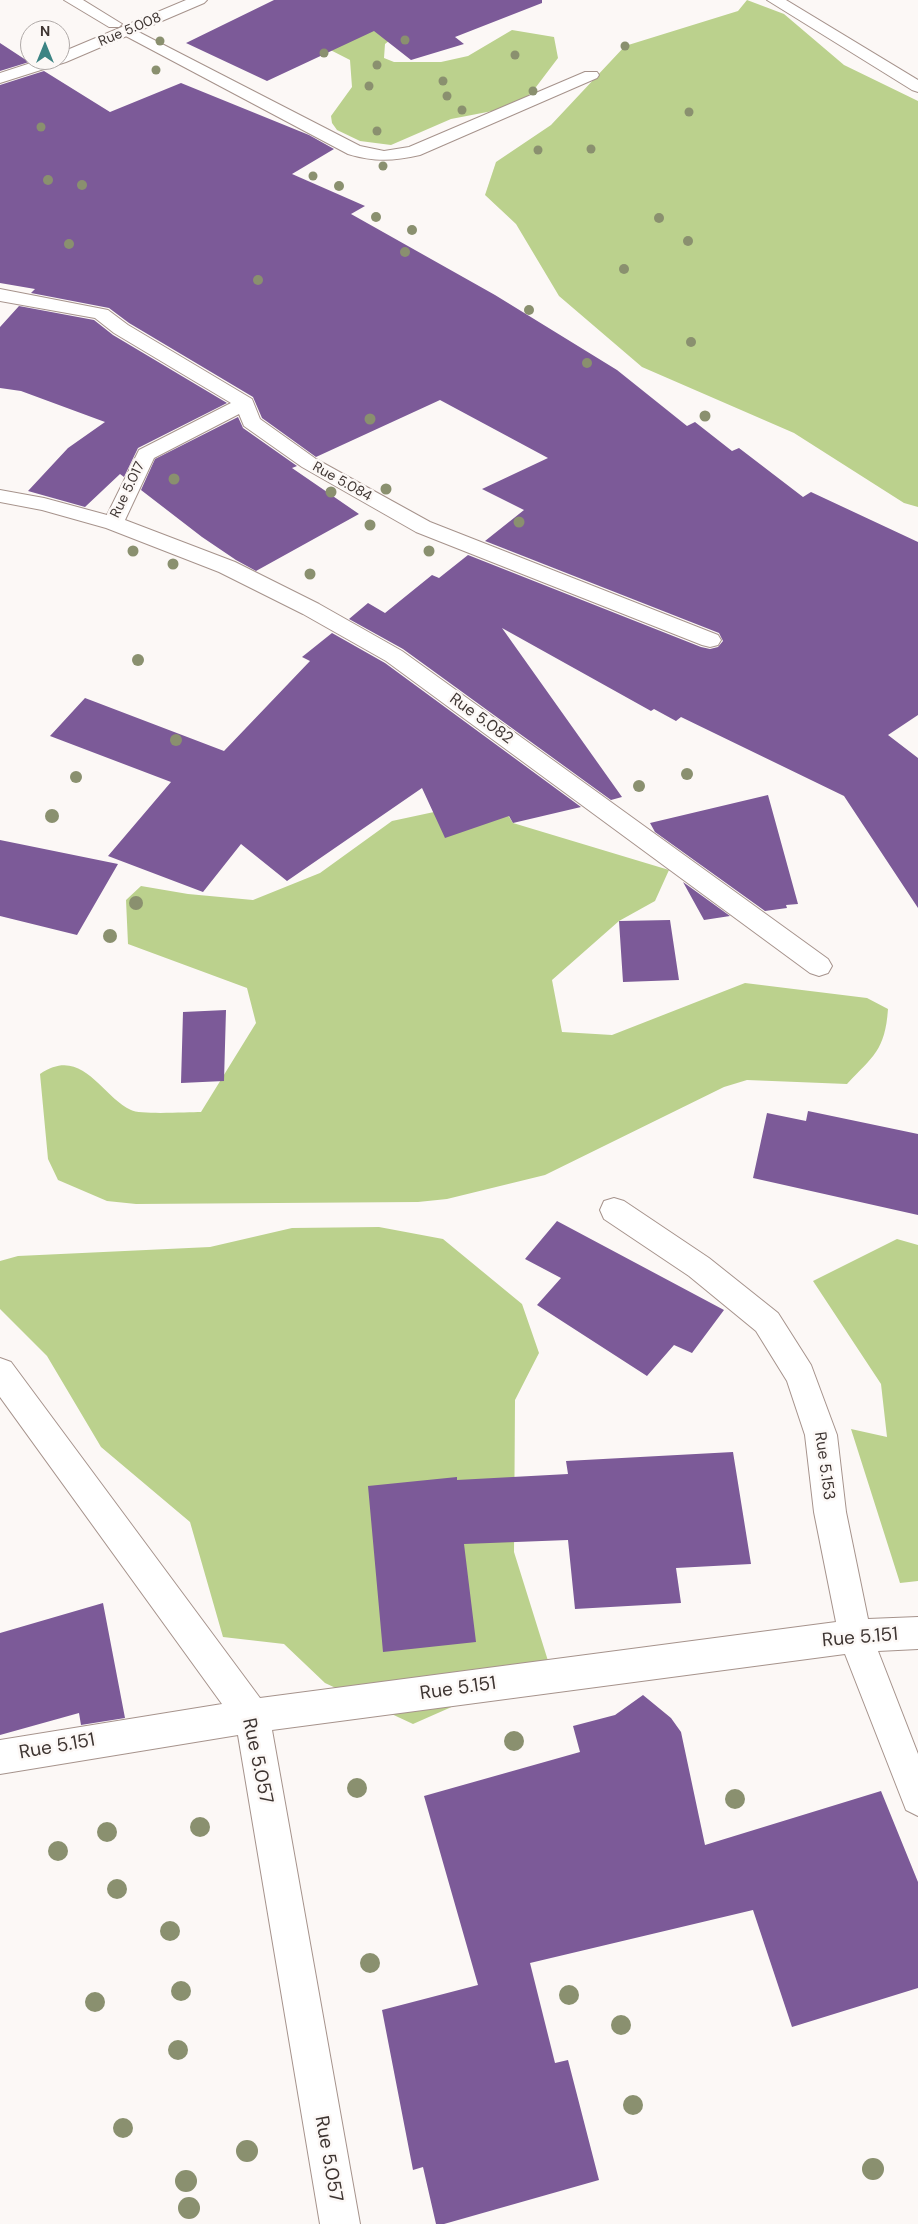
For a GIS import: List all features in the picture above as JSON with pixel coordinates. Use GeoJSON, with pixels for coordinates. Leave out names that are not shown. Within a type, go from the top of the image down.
{"type":"FeatureCollection","features":[{"type":"Feature","properties":{"kind":"street"},"geometry":{"type":"LineString","coordinates":[[72,0],[121,28],[354,150],[369,156],[386,158],[414,151],[591,75]]}},
{"type":"Feature","properties":{"kind":"street","name":"Rue 5.008"},"geometry":{"type":"LineString","coordinates":[[70,53],[121,28],[166,0]]}},
{"type":"Feature","properties":{"kind":"street","name":"Rue 5.008"},"geometry":{"type":"LineString","coordinates":[[70,43],[121,28],[199,0]]}},
{"type":"Feature","properties":{"kind":"street"},"geometry":{"type":"LineString","coordinates":[[775,0],[918,87]]}},
{"type":"Feature","properties":{"kind":"street"},"geometry":{"type":"LineString","coordinates":[[0,67],[20,60]]}},
{"type":"Feature","properties":{"kind":"street"},"geometry":{"type":"LineString","coordinates":[[0,78],[25,70]]}},
{"type":"Feature","properties":{"kind":"street"},"geometry":{"type":"LineString","coordinates":[[0,295],[101,314],[121,329],[245,403]]}},
{"type":"Feature","properties":{"kind":"street","name":"Rue 5.017"},"geometry":{"type":"LineString","coordinates":[[0,496],[44,504],[113,524],[146,454],[245,403]]}},
{"type":"Feature","properties":{"kind":"street","name":"Rue 5.084"},"geometry":{"type":"LineString","coordinates":[[245,403],[251,422],[309,463],[423,527],[710,640]]}},
{"type":"Feature","properties":{"kind":"street","name":"Rue 5.082"},"geometry":{"type":"LineString","coordinates":[[113,524],[151,536],[227,567],[311,609],[394,656],[819,966]]}},
{"type":"Feature","properties":{"kind":"street","name":"Rue 5.153"},"geometry":{"type":"LineString","coordinates":[[614,1210],[699,1267],[767,1322],[800,1375],[821,1434],[830,1512],[855,1636],[918,1798]]}},
{"type":"Feature","properties":{"kind":"street","name":"Rue 5.057"},"geometry":{"type":"LineString","coordinates":[[0,1372],[252,1716],[340,2224]]}},
{"type":"Feature","properties":{"kind":"street","name":"Rue 5.151"},"geometry":{"type":"LineString","coordinates":[[0,1757],[252,1716],[855,1636],[918,1633]]}},
{"type":"Feature","properties":{"kind":"green space"},"geometry":{"type":"Polygon","coordinates":[[[747,0],[784,14],[844,65],[918,101],[918,507],[904,503],[794,433],[642,367],[559,296],[516,224],[485,195],[496,162],[551,125],[625,46],[738,11],[747,0]]]}},
{"type":"Feature","properties":{"kind":"green space"},"geometry":{"type":"Polygon","coordinates":[[[408,26],[385,44],[384,58],[394,62],[441,62],[468,56],[512,30],[554,37],[558,58],[533,91],[520,103],[508,108],[451,119],[391,145],[360,141],[337,130],[332,123],[331,116],[352,87],[350,60],[303,36],[408,26]]]}},
{"type":"Feature","properties":{"kind":"green space"},"geometry":{"type":"Polygon","coordinates":[[[480,772],[513,823],[669,870],[655,901],[619,921],[552,980],[562,1032],[612,1035],[745,983],[867,998],[888,1009],[881,1044],[871,1059],[847,1084],[747,1080],[724,1087],[545,1175],[447,1199],[418,1202],[136,1204],[107,1201],[58,1180],[48,1159],[40,1074],[55,1067],[68,1065],[90,1076],[120,1103],[136,1112],[201,1112],[256,1023],[247,988],[128,944],[126,900],[141,886],[188,894],[253,900],[320,873],[392,821],[448,809],[480,772]]]}},
{"type":"Feature","properties":{"kind":"green space"},"geometry":{"type":"Polygon","coordinates":[[[379,1227],[443,1239],[522,1304],[539,1353],[515,1400],[514,1552],[549,1664],[413,1724],[325,1683],[284,1644],[223,1637],[190,1522],[101,1447],[47,1356],[0,1309],[0,1261],[18,1256],[210,1247],[292,1228],[379,1227]]]}},
{"type":"Feature","properties":{"kind":"green space"},"geometry":{"type":"Polygon","coordinates":[[[897,1239],[918,1245],[918,1581],[900,1583],[851,1429],[887,1437],[881,1384],[813,1281],[897,1239]]]}},
{"type":"Feature","properties":{"kind":"building"},"geometry":{"type":"Polygon","coordinates":[[[274,0],[542,0],[542,3],[455,37],[464,44],[411,60],[374,31],[267,81],[186,43],[274,0]]]}},
{"type":"Feature","properties":{"kind":"building"},"geometry":{"type":"Polygon","coordinates":[[[0,43],[20,56],[20,65],[0,71],[0,43]]]}},
{"type":"Feature","properties":{"kind":"building"},"geometry":{"type":"Polygon","coordinates":[[[44,71],[110,112],[181,83],[309,135],[334,149],[292,174],[365,206],[351,214],[495,295],[617,370],[687,426],[695,422],[732,451],[739,448],[803,497],[811,492],[918,542],[918,715],[888,735],[918,758],[918,908],[844,796],[681,717],[676,721],[654,709],[651,711],[502,628],[622,797],[611,800],[403,649],[349,619],[368,603],[385,613],[432,575],[439,578],[468,555],[701,647],[710,649],[718,647],[723,641],[719,633],[485,541],[524,510],[482,489],[548,458],[440,400],[316,457],[262,418],[253,397],[129,323],[109,308],[31,293],[35,289],[0,283],[0,85],[44,71]]]}},
{"type":"Feature","properties":{"kind":"building"},"geometry":{"type":"Polygon","coordinates":[[[19,306],[94,320],[113,335],[227,403],[138,448],[124,477],[120,474],[85,507],[28,491],[68,448],[105,422],[21,391],[0,388],[0,327],[19,306]]]}},
{"type":"Feature","properties":{"kind":"building"},"geometry":{"type":"Polygon","coordinates":[[[238,417],[243,428],[297,466],[292,468],[359,514],[256,571],[202,537],[141,490],[155,459],[238,417]]]}},
{"type":"Feature","properties":{"kind":"building"},"geometry":{"type":"Polygon","coordinates":[[[332,633],[385,663],[581,807],[513,823],[509,816],[445,838],[422,788],[287,881],[241,844],[203,892],[108,856],[171,782],[50,736],[85,698],[224,751],[310,661],[302,657],[332,633]]]}},
{"type":"Feature","properties":{"kind":"building"},"geometry":{"type":"Polygon","coordinates":[[[768,795],[798,904],[786,905],[787,908],[765,911],[655,832],[650,823],[768,795]]]}},
{"type":"Feature","properties":{"kind":"building"},"geometry":{"type":"Polygon","coordinates":[[[0,840],[118,864],[77,935],[0,916],[0,840]]]}},
{"type":"Feature","properties":{"kind":"building"},"geometry":{"type":"Polygon","coordinates":[[[683,882],[730,916],[704,920],[683,882]]]}},
{"type":"Feature","properties":{"kind":"building"},"geometry":{"type":"Polygon","coordinates":[[[670,920],[679,980],[623,982],[619,921],[670,920]]]}},
{"type":"Feature","properties":{"kind":"building"},"geometry":{"type":"Polygon","coordinates":[[[226,1010],[224,1081],[181,1083],[183,1012],[226,1010]]]}},
{"type":"Feature","properties":{"kind":"building"},"geometry":{"type":"Polygon","coordinates":[[[808,1111],[918,1134],[918,1215],[753,1178],[767,1113],[806,1121],[808,1111]]]}},
{"type":"Feature","properties":{"kind":"building"},"geometry":{"type":"Polygon","coordinates":[[[557,1221],[724,1310],[692,1353],[674,1345],[647,1376],[537,1305],[561,1278],[525,1259],[557,1221]]]}},
{"type":"Feature","properties":{"kind":"building"},"geometry":{"type":"Polygon","coordinates":[[[733,1452],[751,1564],[676,1568],[681,1603],[575,1609],[568,1540],[464,1544],[476,1642],[383,1652],[368,1486],[457,1477],[457,1480],[568,1474],[566,1461],[733,1452]]]}},
{"type":"Feature","properties":{"kind":"building"},"geometry":{"type":"Polygon","coordinates":[[[103,1603],[125,1718],[81,1725],[79,1713],[0,1735],[0,1633],[103,1603]]]}},
{"type":"Feature","properties":{"kind":"building"},"geometry":{"type":"Polygon","coordinates":[[[643,1695],[671,1718],[681,1732],[705,1845],[881,1791],[918,1882],[918,1988],[792,2027],[753,1910],[530,1963],[555,2063],[568,2060],[599,2180],[444,2224],[436,2224],[423,2167],[413,2170],[382,2010],[478,1985],[424,1796],[580,1752],[573,1726],[615,1715],[643,1695]]]}}]}
